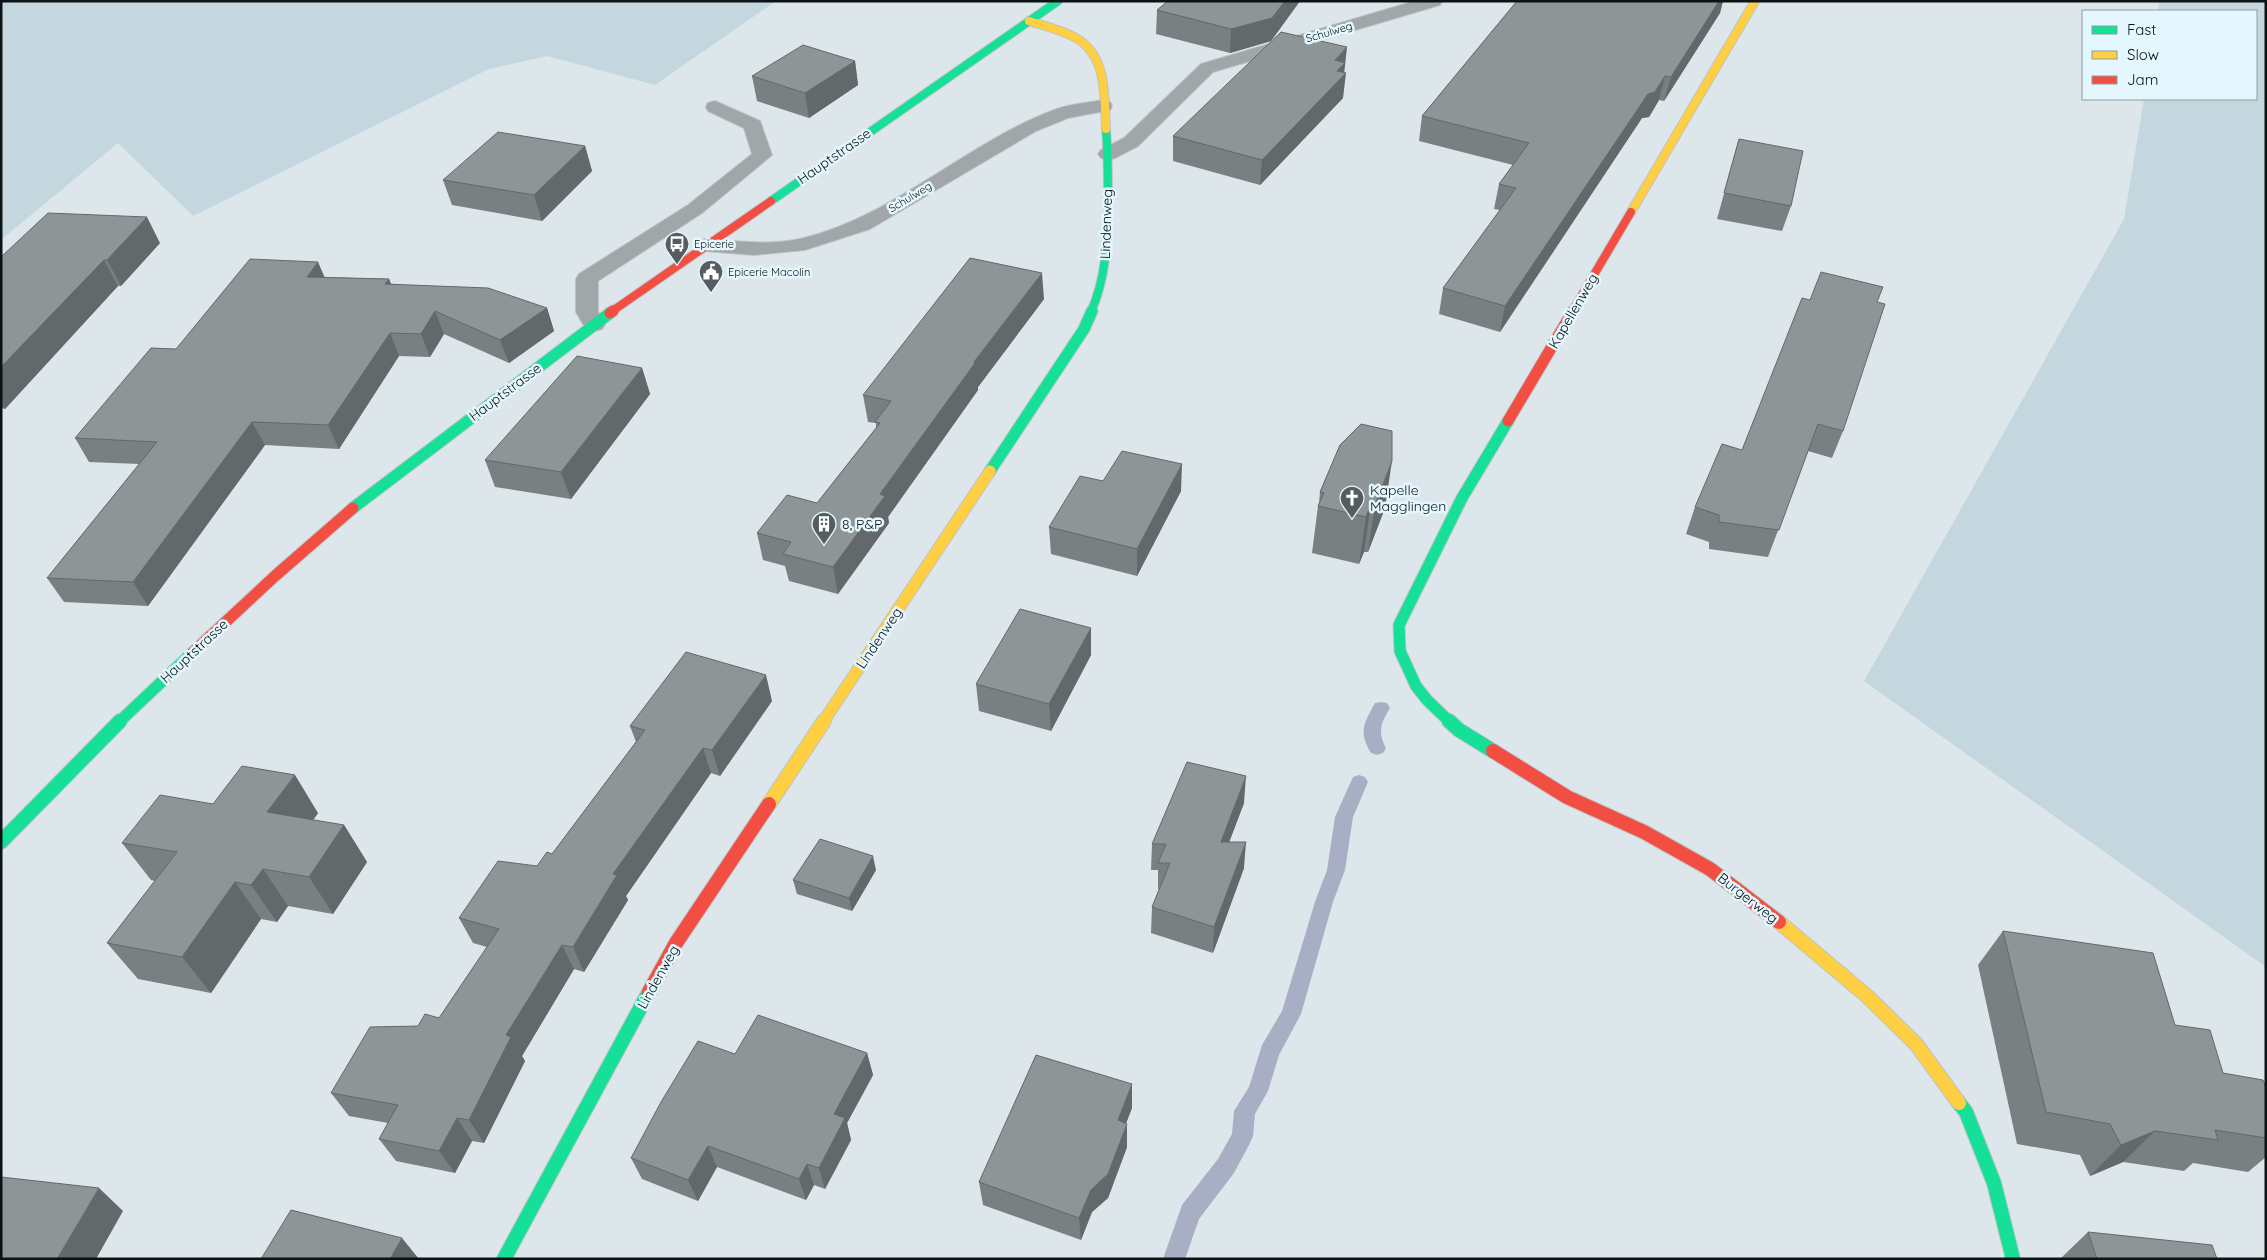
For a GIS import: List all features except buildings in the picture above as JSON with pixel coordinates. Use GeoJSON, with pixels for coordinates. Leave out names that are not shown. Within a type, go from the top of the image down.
{"type":"FeatureCollection","features":[{"type":"Feature","properties":{"kind":"street","name":"Hauptstrasse"},"geometry":{"type":"LineString","coordinates":[[1,842],[128,713],[275,576],[370,493],[594,324],[1058,1]]}},
{"type":"Feature","properties":{"kind":"street","name":"Schulweg"},"geometry":{"type":"LineString","coordinates":[[1108,154],[1131,142],[1207,68],[1434,1]]}},
{"type":"Feature","properties":{"kind":"street","name":"Kapellenweg"},"geometry":{"type":"LineString","coordinates":[[1399,625],[1462,498],[1755,1]]}},
{"type":"Feature","properties":{"kind":"street","name":"Lindenweg"},"geometry":{"type":"LineString","coordinates":[[504,1259],[676,943],[1084,329],[1098,297],[1107,258],[1108,154],[1100,65],[1092,50],[1083,42],[1068,34],[1029,21]]}},
{"type":"Feature","properties":{"kind":"street","name":"Schulweg"},"geometry":{"type":"LineString","coordinates":[[705,245],[754,249],[805,244],[863,225],[1029,127],[1063,113],[1103,106]]}},
{"type":"Feature","properties":{"kind":"street"},"geometry":{"type":"LineString","coordinates":[[594,324],[587,312],[588,279],[695,209],[762,155],[753,125],[715,107]]}},
{"type":"Feature","properties":{"kind":"street","name":"Burgerweg"},"geometry":{"type":"LineString","coordinates":[[1399,625],[1400,651],[1416,686],[1427,700],[1459,730],[1567,798],[1644,832],[1710,869],[1810,946],[1867,996],[1916,1044],[1966,1112],[1994,1183],[2013,1259]]}},
{"type":"Feature","properties":{"kind":"shaded area"},"geometry":{"type":"Polygon","coordinates":[[[1,1],[776,1],[655,85],[547,56],[489,69],[193,216],[118,143],[1,240],[1,1]]]}},
{"type":"Feature","properties":{"kind":"shaded area"},"geometry":{"type":"Polygon","coordinates":[[[2159,1],[2266,1],[2266,967],[1864,681],[2124,219],[2144,100],[2257,100],[2257,10],[2158,10],[2159,1]]]}},
{"type":"Feature","properties":{"kind":"waterway"},"geometry":{"type":"LineString","coordinates":[[1377,748],[1371,733],[1373,723],[1381,708]]}},
{"type":"Feature","properties":{"kind":"waterway"},"geometry":{"type":"LineString","coordinates":[[1174,1259],[1190,1213],[1226,1166],[1242,1136],[1245,1111],[1258,1091],[1269,1052],[1291,1014],[1324,902],[1336,870],[1344,817],[1359,782]]}},
{"type":"Feature","properties":{"kind":"traffic: fast"},"geometry":{"type":"LineString","coordinates":[[771,201],[1058,1]]}},
{"type":"Feature","properties":{"kind":"traffic: fast"},"geometry":{"type":"LineString","coordinates":[[990,471],[1084,329],[1098,297],[1107,258],[1108,154],[1106,129]]}},
{"type":"Feature","properties":{"kind":"traffic: fast"},"geometry":{"type":"LineString","coordinates":[[353,508],[610,313]]}},
{"type":"Feature","properties":{"kind":"traffic: fast"},"geometry":{"type":"LineString","coordinates":[[1493,751],[1459,730],[1427,700],[1416,686],[1400,651],[1399,625],[1462,498],[1508,421]]}},
{"type":"Feature","properties":{"kind":"traffic: fast"},"geometry":{"type":"LineString","coordinates":[[1,842],[128,713],[191,654]]}},
{"type":"Feature","properties":{"kind":"traffic: fast"},"geometry":{"type":"LineString","coordinates":[[504,1259],[649,992]]}},
{"type":"Feature","properties":{"kind":"traffic: fast"},"geometry":{"type":"LineString","coordinates":[[1959,1103],[1966,1112],[1994,1183],[2013,1259]]}},
{"type":"Feature","properties":{"kind":"traffic: slow"},"geometry":{"type":"LineString","coordinates":[[1631,212],[1755,1]]}},
{"type":"Feature","properties":{"kind":"traffic: slow"},"geometry":{"type":"LineString","coordinates":[[1029,21],[1071,35],[1083,42],[1091,50],[1097,59],[1103,82],[1106,129]]}},
{"type":"Feature","properties":{"kind":"traffic: slow"},"geometry":{"type":"LineString","coordinates":[[769,804],[990,471]]}},
{"type":"Feature","properties":{"kind":"traffic: slow"},"geometry":{"type":"LineString","coordinates":[[1779,922],[1867,996],[1916,1044],[1959,1103]]}},
{"type":"Feature","properties":{"kind":"traffic: jam"},"geometry":{"type":"LineString","coordinates":[[610,313],[771,201]]}},
{"type":"Feature","properties":{"kind":"traffic: jam"},"geometry":{"type":"LineString","coordinates":[[1508,421],[1631,212]]}},
{"type":"Feature","properties":{"kind":"traffic: jam"},"geometry":{"type":"LineString","coordinates":[[191,654],[275,576],[353,508]]}},
{"type":"Feature","properties":{"kind":"traffic: jam"},"geometry":{"type":"LineString","coordinates":[[1493,751],[1567,797],[1644,832],[1710,869],[1779,922]]}},
{"type":"Feature","properties":{"kind":"traffic: jam"},"geometry":{"type":"LineString","coordinates":[[649,992],[676,943],[769,804]]}},
{"type":"Feature","properties":{"kind":"place","name":"Epicerie"},"geometry":{"type":"Point","coordinates":[677,265]}},
{"type":"Feature","properties":{"kind":"place","name":"Epicerie Macolin"},"geometry":{"type":"Point","coordinates":[711,293]}},
{"type":"Feature","properties":{"kind":"place","name":"Kapelle Magglingen"},"geometry":{"type":"Point","coordinates":[1352,519]}},
{"type":"Feature","properties":{"kind":"place","name":"8, P&P"},"geometry":{"type":"Point","coordinates":[824,545]}}]}
